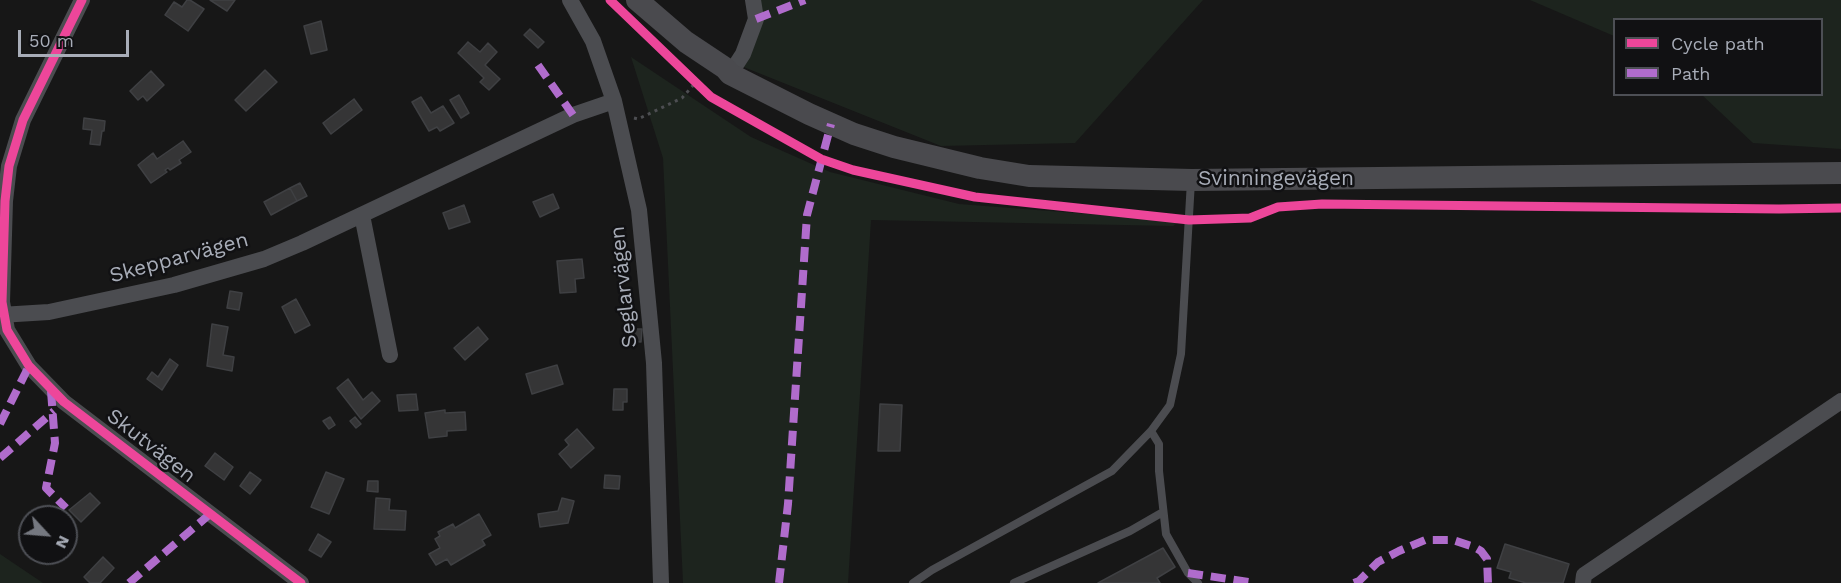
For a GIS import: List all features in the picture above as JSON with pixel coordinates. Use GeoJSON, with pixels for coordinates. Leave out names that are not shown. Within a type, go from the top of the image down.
{"type":"FeatureCollection","features":[{"type":"Feature","properties":{"kind":"main road","name":"Svinningevägen"},"geometry":{"type":"LineString","coordinates":[[637,0],[686,42],[725,68],[730,74],[809,114],[854,134],[934,158],[1029,176],[1192,180],[1840,176]]}},
{"type":"Feature","properties":{"kind":"street","name":"Skutvägen"},"geometry":{"type":"LineString","coordinates":[[82,0],[24,120],[9,166],[2,275],[2,315],[7,330],[28,366],[51,391],[301,583]]}},
{"type":"Feature","properties":{"kind":"street","name":"Seglarvägen"},"geometry":{"type":"LineString","coordinates":[[570,0],[593,41],[616,107],[639,210],[654,363],[661,583]]}},
{"type":"Feature","properties":{"kind":"street"},"geometry":{"type":"LineString","coordinates":[[730,74],[743,54],[756,19],[753,0]]}},
{"type":"Feature","properties":{"kind":"street","name":"Skepparvägen"},"geometry":{"type":"LineString","coordinates":[[2,315],[49,312],[174,285],[264,259],[573,115],[616,107]]}},
{"type":"Feature","properties":{"kind":"street"},"geometry":{"type":"LineString","coordinates":[[362,215],[390,355]]}},
{"type":"Feature","properties":{"kind":"street"},"geometry":{"type":"LineString","coordinates":[[1583,583],[1584,575],[1841,401]]}},
{"type":"Feature","properties":{"kind":"lane"},"geometry":{"type":"LineString","coordinates":[[913,583],[932,570],[1112,471],[1151,431],[1170,405],[1181,354],[1192,180]]}},
{"type":"Feature","properties":{"kind":"lane"},"geometry":{"type":"LineString","coordinates":[[1151,431],[1159,444],[1159,471],[1166,534],[1188,573],[1198,583]]}},
{"type":"Feature","properties":{"kind":"lane"},"geometry":{"type":"LineString","coordinates":[[1014,583],[1130,531],[1163,512]]}},
{"type":"Feature","properties":{"kind":"path"},"geometry":{"type":"LineString","coordinates":[[688,74],[704,90]]}},
{"type":"Feature","properties":{"kind":"path"},"geometry":{"type":"LineString","coordinates":[[616,107],[638,119],[682,98],[696,82]]}},
{"type":"Feature","properties":{"kind":"shaded area"},"geometry":{"type":"Polygon","coordinates":[[[745,0],[1203,0],[1075,143],[941,146],[741,66],[751,9],[745,0]]]}},
{"type":"Feature","properties":{"kind":"shaded area"},"geometry":{"type":"Polygon","coordinates":[[[1530,0],[1841,0],[1841,149],[1753,143],[1703,96],[1823,96],[1823,18],[1613,18],[1613,36],[1530,0]]]}},
{"type":"Feature","properties":{"kind":"shaded area"},"geometry":{"type":"Polygon","coordinates":[[[631,57],[751,137],[830,172],[959,204],[1180,221],[1173,226],[871,220],[848,583],[683,583],[663,158],[631,57]]]}},
{"type":"Feature","properties":{"kind":"shaded area"},"geometry":{"type":"Polygon","coordinates":[[[0,554],[43,583],[0,583],[0,554]]]}},
{"type":"Feature","properties":{"kind":"building"},"geometry":{"type":"Polygon","coordinates":[[[187,0],[204,9],[188,31],[165,15],[174,2],[182,7],[187,0]]]}},
{"type":"Feature","properties":{"kind":"building"},"geometry":{"type":"Polygon","coordinates":[[[210,0],[235,0],[227,11],[210,0]]]}},
{"type":"Feature","properties":{"kind":"building"},"geometry":{"type":"Polygon","coordinates":[[[321,21],[327,50],[311,54],[304,26],[321,21]]]}},
{"type":"Feature","properties":{"kind":"building"},"geometry":{"type":"Polygon","coordinates":[[[530,29],[544,42],[538,48],[524,35],[530,29]]]}},
{"type":"Feature","properties":{"kind":"building"},"geometry":{"type":"Polygon","coordinates":[[[468,42],[480,52],[488,43],[497,52],[485,65],[500,79],[489,90],[480,82],[484,78],[458,53],[468,42]]]}},
{"type":"Feature","properties":{"kind":"building"},"geometry":{"type":"Polygon","coordinates":[[[265,70],[277,82],[246,111],[235,100],[265,70]]]}},
{"type":"Feature","properties":{"kind":"building"},"geometry":{"type":"Polygon","coordinates":[[[151,71],[164,85],[147,101],[143,96],[138,100],[130,91],[151,71]]]}},
{"type":"Feature","properties":{"kind":"building"},"geometry":{"type":"Polygon","coordinates":[[[459,95],[469,113],[461,118],[450,100],[459,95]]]}},
{"type":"Feature","properties":{"kind":"building"},"geometry":{"type":"Polygon","coordinates":[[[421,97],[431,113],[443,106],[454,123],[440,131],[437,127],[429,131],[412,102],[421,97]]]}},
{"type":"Feature","properties":{"kind":"building"},"geometry":{"type":"Polygon","coordinates":[[[354,99],[362,110],[331,134],[323,123],[354,99]]]}},
{"type":"Feature","properties":{"kind":"building"},"geometry":{"type":"Polygon","coordinates":[[[84,118],[105,121],[100,145],[90,144],[92,130],[83,129],[84,118]]]}},
{"type":"Feature","properties":{"kind":"building"},"geometry":{"type":"Polygon","coordinates":[[[183,141],[191,152],[179,160],[181,163],[170,170],[168,168],[165,170],[167,172],[151,183],[138,165],[153,153],[157,159],[183,141]]]}},
{"type":"Feature","properties":{"kind":"building"},"geometry":{"type":"Polygon","coordinates":[[[300,183],[307,196],[297,201],[290,188],[300,183]]]}},
{"type":"Feature","properties":{"kind":"building"},"geometry":{"type":"Polygon","coordinates":[[[290,188],[297,201],[271,215],[264,202],[290,188]]]}},
{"type":"Feature","properties":{"kind":"building"},"geometry":{"type":"Polygon","coordinates":[[[553,194],[559,208],[540,217],[533,202],[553,194]]]}},
{"type":"Feature","properties":{"kind":"building"},"geometry":{"type":"Polygon","coordinates":[[[464,205],[470,222],[449,229],[443,213],[464,205]]]}},
{"type":"Feature","properties":{"kind":"building"},"geometry":{"type":"Polygon","coordinates":[[[582,259],[584,278],[575,279],[576,292],[560,293],[557,261],[582,259]]]}},
{"type":"Feature","properties":{"kind":"building"},"geometry":{"type":"Polygon","coordinates":[[[230,291],[242,293],[239,310],[227,308],[230,291]]]}},
{"type":"Feature","properties":{"kind":"building"},"geometry":{"type":"Polygon","coordinates":[[[296,299],[310,325],[295,333],[282,307],[296,299]]]}},
{"type":"Feature","properties":{"kind":"building"},"geometry":{"type":"Polygon","coordinates":[[[212,324],[228,327],[223,355],[234,357],[232,371],[207,366],[212,324]]]}},
{"type":"Feature","properties":{"kind":"building"},"geometry":{"type":"Polygon","coordinates":[[[478,327],[488,339],[465,360],[454,348],[478,327]]]}},
{"type":"Feature","properties":{"kind":"building"},"geometry":{"type":"Polygon","coordinates":[[[631,329],[642,329],[641,342],[630,341],[631,329]]]}},
{"type":"Feature","properties":{"kind":"building"},"geometry":{"type":"Polygon","coordinates":[[[170,359],[178,365],[162,390],[147,379],[152,372],[158,377],[170,359]]]}},
{"type":"Feature","properties":{"kind":"building"},"geometry":{"type":"Polygon","coordinates":[[[557,365],[563,384],[532,394],[526,374],[557,365]]]}},
{"type":"Feature","properties":{"kind":"building"},"geometry":{"type":"Polygon","coordinates":[[[348,379],[363,400],[372,392],[380,401],[361,419],[337,388],[348,379]]]}},
{"type":"Feature","properties":{"kind":"building"},"geometry":{"type":"Polygon","coordinates":[[[614,389],[627,389],[627,402],[623,402],[623,410],[613,410],[614,389]]]}},
{"type":"Feature","properties":{"kind":"building"},"geometry":{"type":"Polygon","coordinates":[[[416,394],[418,410],[399,411],[397,395],[416,394]]]}},
{"type":"Feature","properties":{"kind":"building"},"geometry":{"type":"Polygon","coordinates":[[[880,404],[902,405],[900,451],[878,451],[880,404]]]}},
{"type":"Feature","properties":{"kind":"building"},"geometry":{"type":"Polygon","coordinates":[[[445,410],[445,413],[465,412],[466,430],[447,431],[447,436],[429,438],[425,413],[445,410]]]}},
{"type":"Feature","properties":{"kind":"building"},"geometry":{"type":"Polygon","coordinates":[[[330,417],[335,425],[329,429],[323,421],[330,417]]]}},
{"type":"Feature","properties":{"kind":"building"},"geometry":{"type":"Polygon","coordinates":[[[355,417],[361,424],[356,428],[350,421],[355,417]]]}},
{"type":"Feature","properties":{"kind":"building"},"geometry":{"type":"Polygon","coordinates":[[[577,429],[594,448],[571,468],[559,454],[569,445],[565,440],[577,429]]]}},
{"type":"Feature","properties":{"kind":"building"},"geometry":{"type":"Polygon","coordinates":[[[215,453],[233,467],[224,480],[205,466],[215,453]]]}},
{"type":"Feature","properties":{"kind":"building"},"geometry":{"type":"Polygon","coordinates":[[[250,472],[261,480],[250,494],[240,486],[250,472]]]}},
{"type":"Feature","properties":{"kind":"building"},"geometry":{"type":"Polygon","coordinates":[[[326,472],[344,479],[329,514],[311,507],[326,472]]]}},
{"type":"Feature","properties":{"kind":"building"},"geometry":{"type":"Polygon","coordinates":[[[605,475],[620,476],[619,489],[604,488],[605,475]]]}},
{"type":"Feature","properties":{"kind":"building"},"geometry":{"type":"Polygon","coordinates":[[[368,481],[378,481],[378,492],[367,491],[368,481]]]}},
{"type":"Feature","properties":{"kind":"building"},"geometry":{"type":"Polygon","coordinates":[[[90,493],[100,503],[81,522],[78,519],[78,505],[75,505],[90,493]]]}},
{"type":"Feature","properties":{"kind":"building"},"geometry":{"type":"Polygon","coordinates":[[[376,498],[390,499],[389,510],[406,511],[405,530],[374,529],[376,498]]]}},
{"type":"Feature","properties":{"kind":"building"},"geometry":{"type":"Polygon","coordinates":[[[562,498],[574,501],[568,523],[540,527],[538,514],[558,511],[562,498]]]}},
{"type":"Feature","properties":{"kind":"building"},"geometry":{"type":"Polygon","coordinates":[[[479,514],[491,535],[482,540],[485,545],[451,565],[447,559],[436,565],[429,554],[440,548],[435,539],[440,536],[438,532],[453,524],[455,528],[479,514]]]}},
{"type":"Feature","properties":{"kind":"building"},"geometry":{"type":"Polygon","coordinates":[[[318,534],[331,542],[321,557],[309,550],[318,534]]]}},
{"type":"Feature","properties":{"kind":"building"},"geometry":{"type":"Polygon","coordinates":[[[1505,544],[1569,564],[1563,583],[1526,583],[1509,578],[1511,572],[1497,568],[1505,544]]]}},
{"type":"Feature","properties":{"kind":"building"},"geometry":{"type":"Polygon","coordinates":[[[1163,548],[1175,567],[1157,578],[1160,583],[1098,583],[1163,548]]]}},
{"type":"Feature","properties":{"kind":"building"},"geometry":{"type":"Polygon","coordinates":[[[103,557],[114,568],[100,583],[90,583],[84,577],[103,557]]]}},
{"type":"Feature","properties":{"kind":"marked path"},"geometry":{"type":"LineString","coordinates":[[756,19],[805,0]]}},
{"type":"Feature","properties":{"kind":"marked path"},"geometry":{"type":"LineString","coordinates":[[538,65],[573,115]]}},
{"type":"Feature","properties":{"kind":"marked path"},"geometry":{"type":"LineString","coordinates":[[779,583],[788,504],[807,215],[831,124]]}},
{"type":"Feature","properties":{"kind":"marked path"},"geometry":{"type":"LineString","coordinates":[[0,424],[29,366]]}},
{"type":"Feature","properties":{"kind":"marked path"},"geometry":{"type":"LineString","coordinates":[[51,391],[55,443],[46,488],[63,505]]}},
{"type":"Feature","properties":{"kind":"marked path"},"geometry":{"type":"LineString","coordinates":[[0,458],[54,411]]}},
{"type":"Feature","properties":{"kind":"marked path"},"geometry":{"type":"LineString","coordinates":[[129,583],[210,514]]}},
{"type":"Feature","properties":{"kind":"marked path"},"geometry":{"type":"LineString","coordinates":[[1354,583],[1378,562],[1425,540],[1453,540],[1481,551],[1487,559],[1488,583]]}},
{"type":"Feature","properties":{"kind":"marked path"},"geometry":{"type":"LineString","coordinates":[[1188,573],[1255,583]]}},
{"type":"Feature","properties":{"kind":"cycle path"},"geometry":{"type":"LineString","coordinates":[[82,0],[23,120],[9,166],[5,201],[2,302],[7,330],[29,366],[64,402],[301,583]]}},
{"type":"Feature","properties":{"kind":"cycle path"},"geometry":{"type":"LineString","coordinates":[[610,0],[711,97],[821,159],[853,170],[975,197],[1189,220],[1250,218],[1278,207],[1322,204],[1841,208]]}}]}
